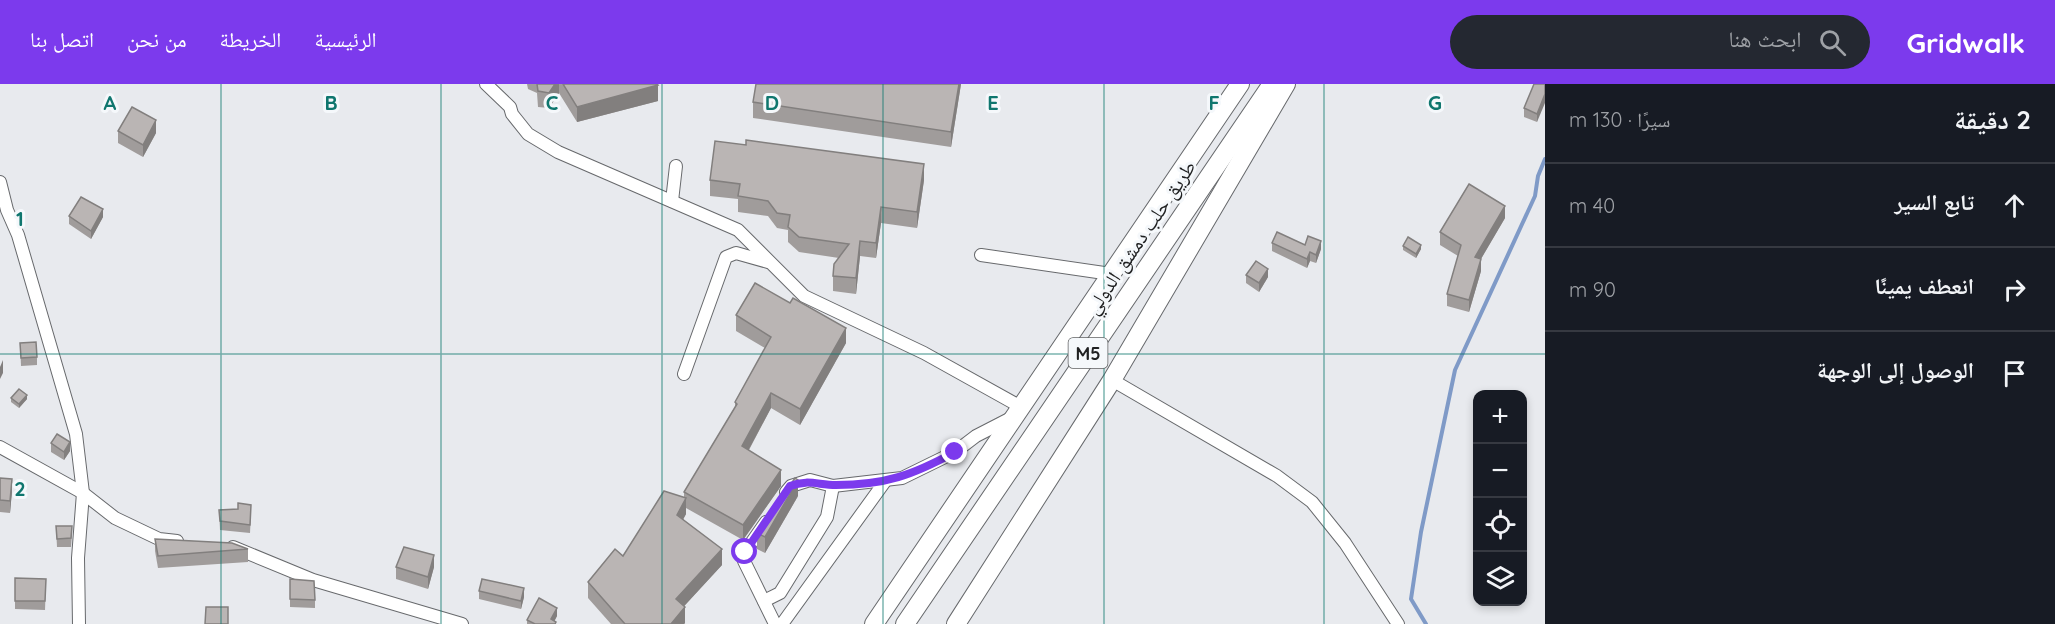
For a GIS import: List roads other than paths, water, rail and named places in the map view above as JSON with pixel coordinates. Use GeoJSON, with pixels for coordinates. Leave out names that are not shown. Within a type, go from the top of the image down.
{"type":"FeatureCollection","features":[{"type":"Feature","properties":{"kind":"highway","name":"طريق حلب دمشق الدولي"},"geometry":{"type":"LineString","coordinates":[[874,624],[1240,84]]}},
{"type":"Feature","properties":{"kind":"highway","name":"طريق حلب دمشق الدولي"},"geometry":{"type":"LineString","coordinates":[[905,624],[1272,84]]}},
{"type":"Feature","properties":{"kind":"highway"},"geometry":{"type":"LineString","coordinates":[[956,624],[1112,380],[1286,84]]}},
{"type":"Feature","properties":{"kind":"street"},"geometry":{"type":"LineString","coordinates":[[486,84],[510,107],[512,114],[528,134],[558,152],[738,230],[804,296],[924,353],[1018,412],[930,466],[902,478],[833,486],[810,480],[790,486],[745,552],[744,561],[775,624]]}},
{"type":"Feature","properties":{"kind":"street"},"geometry":{"type":"LineString","coordinates":[[672,201],[676,166]]}},
{"type":"Feature","properties":{"kind":"street"},"geometry":{"type":"LineString","coordinates":[[0,182],[7,210],[18,235],[75,434],[83,493],[78,558],[79,624]]}},
{"type":"Feature","properties":{"kind":"street"},"geometry":{"type":"LineString","coordinates":[[684,374],[726,257],[736,253],[746,254],[772,264]]}},
{"type":"Feature","properties":{"kind":"street"},"geometry":{"type":"LineString","coordinates":[[981,255],[1111,274]]}},
{"type":"Feature","properties":{"kind":"street"},"geometry":{"type":"LineString","coordinates":[[1112,380],[1277,476],[1312,502],[1345,543],[1398,624]]}},
{"type":"Feature","properties":{"kind":"street"},"geometry":{"type":"LineString","coordinates":[[0,447],[83,493],[115,519],[159,539],[191,542]]}},
{"type":"Feature","properties":{"kind":"street"},"geometry":{"type":"LineString","coordinates":[[782,624],[886,480]]}},
{"type":"Feature","properties":{"kind":"street"},"geometry":{"type":"LineString","coordinates":[[764,600],[780,592],[827,517],[833,486]]}},
{"type":"Feature","properties":{"kind":"street"},"geometry":{"type":"LineString","coordinates":[[223,546],[234,547],[313,580],[462,624]]}},
{"type":"Feature","properties":{"kind":"waterway"},"geometry":{"type":"LineString","coordinates":[[1426,624],[1411,599],[1421,532],[1455,370],[1535,196],[1538,176],[1545,159]]}}]}
